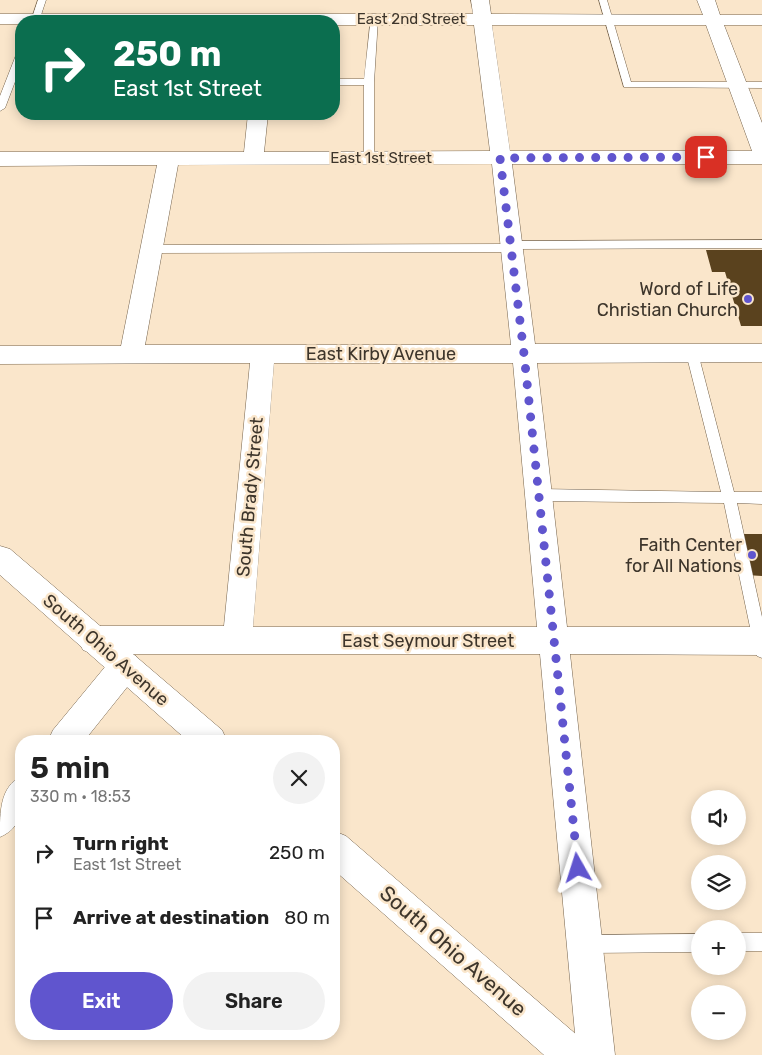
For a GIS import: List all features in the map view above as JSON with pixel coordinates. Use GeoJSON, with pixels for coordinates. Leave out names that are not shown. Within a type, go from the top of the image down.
{"type":"FeatureCollection","features":[{"type":"Feature","properties":{"kind":"street"},"geometry":{"type":"LineString","coordinates":[[270,15],[271,0]]}},
{"type":"Feature","properties":{"kind":"street"},"geometry":{"type":"LineString","coordinates":[[706,0],[762,150]]}},
{"type":"Feature","properties":{"kind":"street","name":"East 2nd Street"},"geometry":{"type":"LineString","coordinates":[[340,20],[374,20],[481,10],[608,20],[762,20]]}},
{"type":"Feature","properties":{"kind":"street"},"geometry":{"type":"LineString","coordinates":[[481,10],[524,354],[596,1055]]}},
{"type":"Feature","properties":{"kind":"street","name":"East 2nd Street"},"geometry":{"type":"LineString","coordinates":[[0,19],[15,19]]}},
{"type":"Feature","properties":{"kind":"street"},"geometry":{"type":"LineString","coordinates":[[253,158],[257,120]]}},
{"type":"Feature","properties":{"kind":"street","name":"East 1st Street"},"geometry":{"type":"LineString","coordinates":[[0,158],[762,157]]}},
{"type":"Feature","properties":{"kind":"street"},"geometry":{"type":"LineString","coordinates":[[131,354],[168,158]]}},
{"type":"Feature","properties":{"kind":"street","name":"East Kirby Avenue"},"geometry":{"type":"LineString","coordinates":[[0,354],[762,354]]}},
{"type":"Feature","properties":{"kind":"street","name":"South Brady Street"},"geometry":{"type":"LineString","coordinates":[[236,640],[263,354]]}},
{"type":"Feature","properties":{"kind":"street","name":"South Ohio Avenue"},"geometry":{"type":"LineString","coordinates":[[0,558],[205,735]]}},
{"type":"Feature","properties":{"kind":"street","name":"East Seymour Street"},"geometry":{"type":"LineString","coordinates":[[93,640],[552,641],[761,644]]}},
{"type":"Feature","properties":{"kind":"street"},"geometry":{"type":"LineString","coordinates":[[69,735],[125,666]]}},
{"type":"Feature","properties":{"kind":"street"},"geometry":{"type":"LineString","coordinates":[[0,820],[15,800]]}},
{"type":"Feature","properties":{"kind":"street","name":"South Ohio Avenue"},"geometry":{"type":"LineString","coordinates":[[340,853],[572,1055]]}},
{"type":"Feature","properties":{"kind":"lane"},"geometry":{"type":"LineString","coordinates":[[37,15],[42,0]]}},
{"type":"Feature","properties":{"kind":"lane"},"geometry":{"type":"LineString","coordinates":[[603,0],[627,85],[762,85]]}},
{"type":"Feature","properties":{"kind":"lane"},"geometry":{"type":"LineString","coordinates":[[369,158],[368,82],[374,20]]}},
{"type":"Feature","properties":{"kind":"lane"},"geometry":{"type":"LineString","coordinates":[[0,108],[15,82]]}},
{"type":"Feature","properties":{"kind":"lane"},"geometry":{"type":"LineString","coordinates":[[340,82],[368,82]]}},
{"type":"Feature","properties":{"kind":"lane"},"geometry":{"type":"LineString","coordinates":[[151,249],[762,244]]}},
{"type":"Feature","properties":{"kind":"lane"},"geometry":{"type":"LineString","coordinates":[[692,354],[729,498],[761,644]]}},
{"type":"Feature","properties":{"kind":"lane"},"geometry":{"type":"LineString","coordinates":[[538,495],[762,498]]}},
{"type":"Feature","properties":{"kind":"lane"},"geometry":{"type":"LineString","coordinates":[[746,942],[762,942]]}},
{"type":"Feature","properties":{"kind":"lane"},"geometry":{"type":"LineString","coordinates":[[586,944],[691,943]]}},
{"type":"Feature","properties":{"kind":"building","name":"Word of Life Christian Church"},"geometry":{"type":"Polygon","coordinates":[[[706,250],[762,250],[762,326],[741,326],[725,272],[712,272],[706,250]]]}},
{"type":"Feature","properties":{"kind":"building","name":"Faith Center for All Nations"},"geometry":{"type":"Polygon","coordinates":[[[738,534],[762,534],[762,576],[746,575],[738,534]]]}},
{"type":"Feature","properties":{"kind":"place","name":"Word of Life Christian Church"},"geometry":{"type":"Point","coordinates":[748,299]}},
{"type":"Feature","properties":{"kind":"place","name":"Faith Center for All Nations"},"geometry":{"type":"Point","coordinates":[752,555]}},
{"type":"Feature","properties":{"kind":"route"},"geometry":{"type":"LineString","coordinates":[[578,868],[552,641],[524,354],[500,158],[706,157]]}}]}
